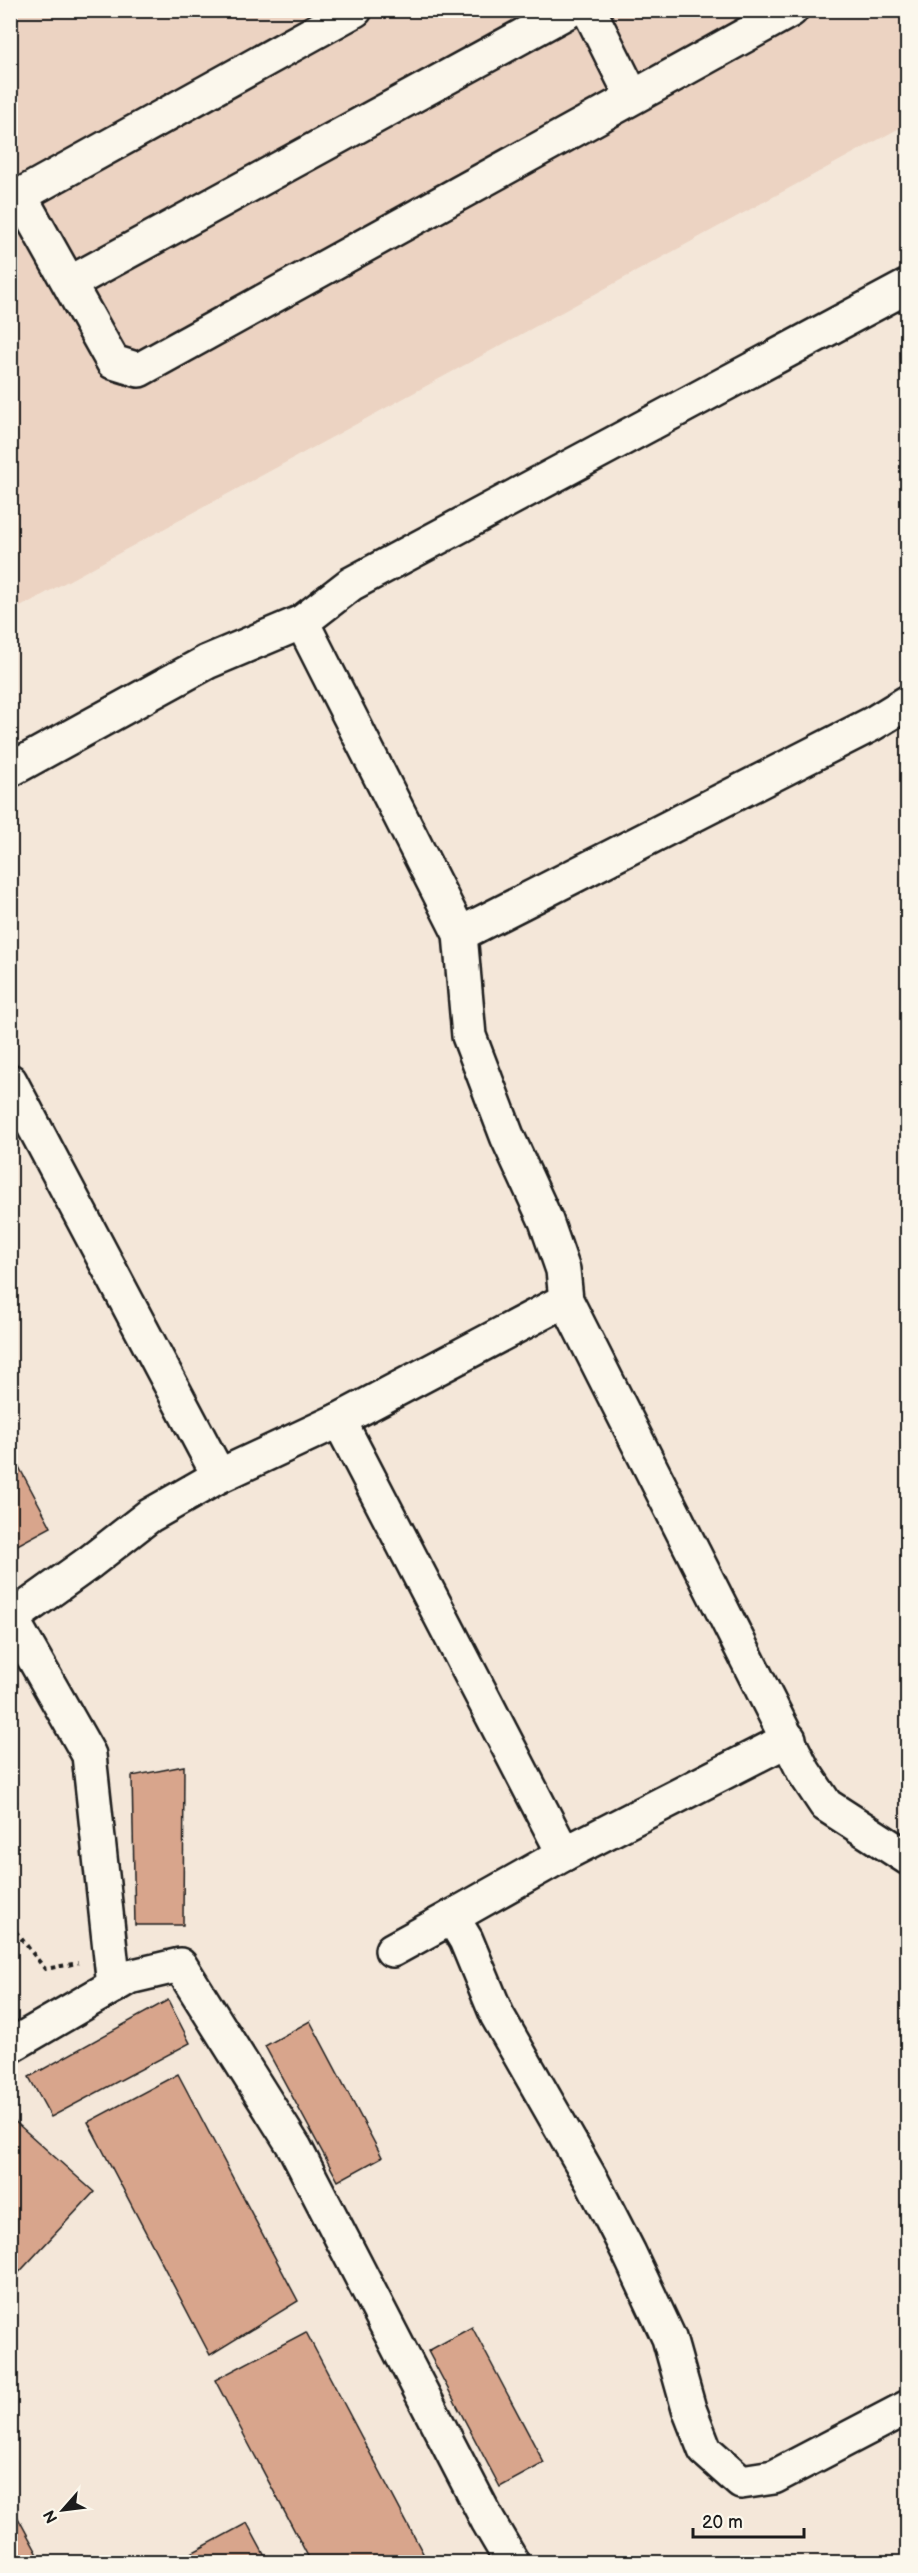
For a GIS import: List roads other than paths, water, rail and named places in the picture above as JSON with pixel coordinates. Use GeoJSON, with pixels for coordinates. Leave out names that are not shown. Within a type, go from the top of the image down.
{"type":"FeatureCollection","features":[{"type":"Feature","properties":{"kind":"street"},"geometry":{"type":"LineString","coordinates":[[355,10],[15,198],[70,283],[113,362],[139,370],[791,10]]}},
{"type":"Feature","properties":{"kind":"street"},"geometry":{"type":"LineString","coordinates":[[70,283],[570,10]]}},
{"type":"Feature","properties":{"kind":"street"},"geometry":{"type":"LineString","coordinates":[[589,10],[632,96]]}},
{"type":"Feature","properties":{"kind":"street"},"geometry":{"type":"LineString","coordinates":[[10,770],[207,662],[302,622],[351,584],[908,286]]}},
{"type":"Feature","properties":{"kind":"street"},"geometry":{"type":"LineString","coordinates":[[302,622],[459,934],[469,1036],[507,1136],[546,1221],[563,1270],[566,1300],[789,1738],[804,1773],[826,1805],[908,1858]]}},
{"type":"Feature","properties":{"kind":"street"},"geometry":{"type":"LineString","coordinates":[[459,934],[872,724],[908,702]]}},
{"type":"Feature","properties":{"kind":"street"},"geometry":{"type":"LineString","coordinates":[[10,1081],[219,1476]]}},
{"type":"Feature","properties":{"kind":"street"},"geometry":{"type":"LineString","coordinates":[[113,1975],[89,1755],[11,1617],[90,1562],[149,1516],[219,1476],[339,1420],[566,1300]]}},
{"type":"Feature","properties":{"kind":"street"},"geometry":{"type":"LineString","coordinates":[[339,1420],[564,1854]]}},
{"type":"Feature","properties":{"kind":"street"},"geometry":{"type":"LineString","coordinates":[[392,1950],[564,1854],[789,1738]]}},
{"type":"Feature","properties":{"kind":"street"},"geometry":{"type":"LineString","coordinates":[[452,1917],[466,1940],[497,2015],[593,2183],[629,2253],[669,2338],[689,2409],[705,2450],[741,2482],[774,2477],[908,2407]]}},
{"type":"Feature","properties":{"kind":"street"},"geometry":{"type":"LineString","coordinates":[[10,2046],[113,1975],[129,1977],[180,1965],[295,2148],[488,2522],[512,2562]]}}]}
